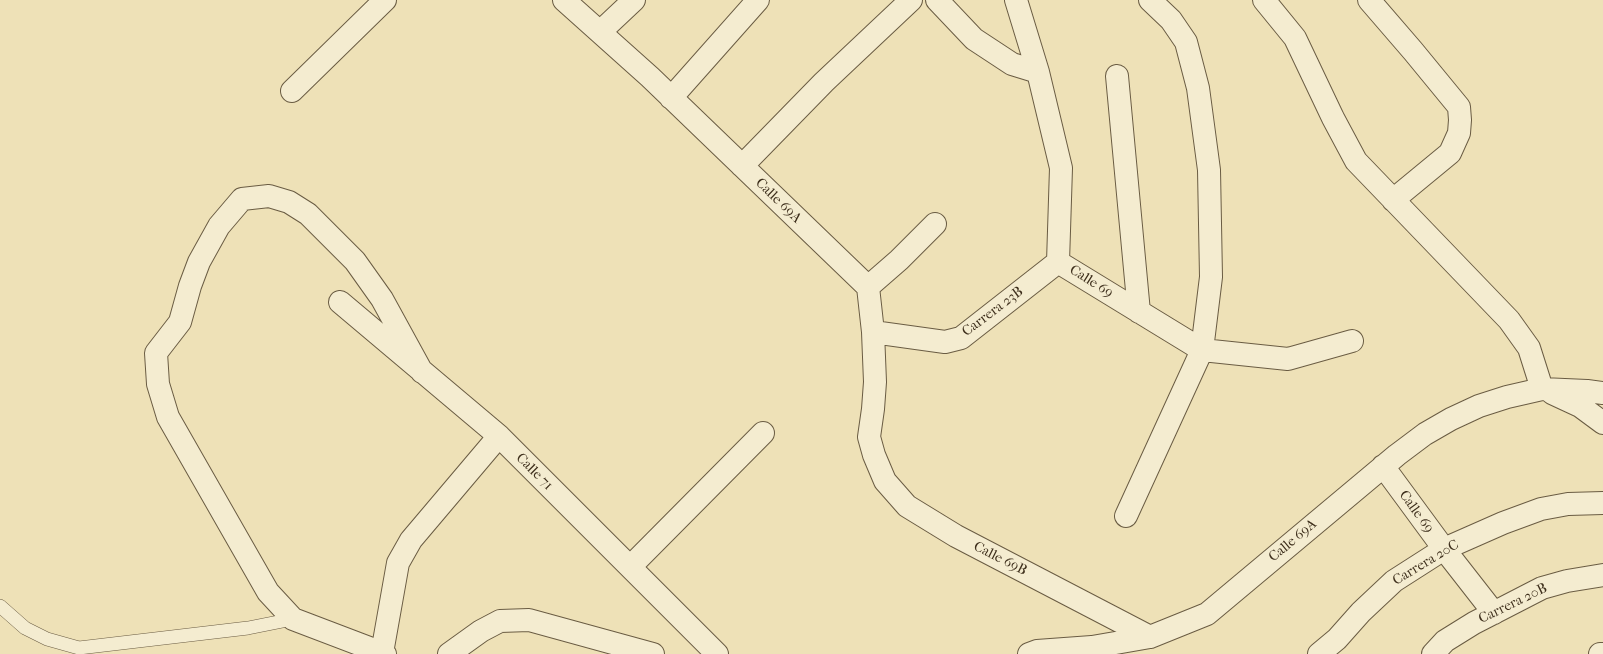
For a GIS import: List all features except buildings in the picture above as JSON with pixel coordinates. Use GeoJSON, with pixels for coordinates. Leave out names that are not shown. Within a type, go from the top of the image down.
{"type":"FeatureCollection","features":[{"type":"Feature","properties":{"kind":"street"},"geometry":{"type":"LineString","coordinates":[[292,91],[385,0]]}},
{"type":"Feature","properties":{"kind":"street","name":"Calle 69A"},"geometry":{"type":"LineString","coordinates":[[564,0],[671,98],[868,287]]}},
{"type":"Feature","properties":{"kind":"street"},"geometry":{"type":"LineString","coordinates":[[600,32],[634,0]]}},
{"type":"Feature","properties":{"kind":"street"},"geometry":{"type":"LineString","coordinates":[[671,98],[758,0]]}},
{"type":"Feature","properties":{"kind":"street"},"geometry":{"type":"LineString","coordinates":[[742,166],[824,82],[911,0]]}},
{"type":"Feature","properties":{"kind":"street"},"geometry":{"type":"LineString","coordinates":[[937,0],[974,39],[1012,64],[1038,72]]}},
{"type":"Feature","properties":{"kind":"street","name":"Calle 69"},"geometry":{"type":"LineString","coordinates":[[1016,0],[1038,72],[1062,168],[1058,262],[1202,350],[1288,359],[1352,341]]}},
{"type":"Feature","properties":{"kind":"street"},"geometry":{"type":"LineString","coordinates":[[1126,516],[1202,350],[1211,277],[1208,170],[1198,88],[1186,42],[1171,20],[1150,0]]}},
{"type":"Feature","properties":{"kind":"street"},"geometry":{"type":"LineString","coordinates":[[1264,0],[1295,38],[1333,118],[1356,161],[1509,320],[1529,348],[1542,389],[1580,406],[1603,423]]}},
{"type":"Feature","properties":{"kind":"street"},"geometry":{"type":"LineString","coordinates":[[1369,0],[1459,107],[1459,133],[1450,153],[1393,200]]}},
{"type":"Feature","properties":{"kind":"street"},"geometry":{"type":"LineString","coordinates":[[1117,76],[1140,312]]}},
{"type":"Feature","properties":{"kind":"street"},"geometry":{"type":"LineString","coordinates":[[422,372],[382,299],[355,261],[327,232],[308,214],[289,202],[269,196],[242,199],[220,226],[199,262],[190,286],[180,322],[156,353],[158,384],[168,416],[178,431],[245,553],[268,592],[292,619],[383,654],[398,563],[411,540],[499,436]]}},
{"type":"Feature","properties":{"kind":"street"},"geometry":{"type":"LineString","coordinates":[[873,332],[868,287],[899,260],[935,224]]}},
{"type":"Feature","properties":{"kind":"street","name":"Carrera 23B"},"geometry":{"type":"LineString","coordinates":[[873,332],[945,342],[961,338],[1058,262]]}},
{"type":"Feature","properties":{"kind":"street","name":"Calle 71"},"geometry":{"type":"LineString","coordinates":[[340,302],[499,436],[717,654]]}},
{"type":"Feature","properties":{"kind":"street","name":"Calle 69B"},"geometry":{"type":"LineString","coordinates":[[873,332],[875,382],[869,437],[874,455],[885,481],[907,506],[956,536],[1150,637]]}},
{"type":"Feature","properties":{"kind":"street","name":"Calle 69A"},"geometry":{"type":"LineString","coordinates":[[1029,654],[1037,651],[1092,647],[1150,637],[1207,614],[1383,466],[1425,434],[1451,419],[1480,406],[1507,397],[1542,389],[1587,391],[1603,394]]}},
{"type":"Feature","properties":{"kind":"street"},"geometry":{"type":"LineString","coordinates":[[630,567],[763,433]]}},
{"type":"Feature","properties":{"kind":"street","name":"Calle 69"},"geometry":{"type":"LineString","coordinates":[[1383,466],[1444,549],[1494,613]]}},
{"type":"Feature","properties":{"kind":"street","name":"Carrera 20C"},"geometry":{"type":"LineString","coordinates":[[1319,654],[1337,639],[1361,612],[1394,581],[1444,549],[1541,509],[1568,504],[1603,503]]}},
{"type":"Feature","properties":{"kind":"street","name":"Carrera 20B"},"geometry":{"type":"LineString","coordinates":[[1433,654],[1445,641],[1474,623],[1542,588],[1567,581],[1603,574]]}},
{"type":"Feature","properties":{"kind":"street"},"geometry":{"type":"LineString","coordinates":[[448,654],[481,631],[500,621],[529,620],[653,654]]}},
{"type":"Feature","properties":{"kind":"lane"},"geometry":{"type":"LineString","coordinates":[[0,606],[25,628],[47,639],[79,648],[248,628],[292,619]]}}]}
